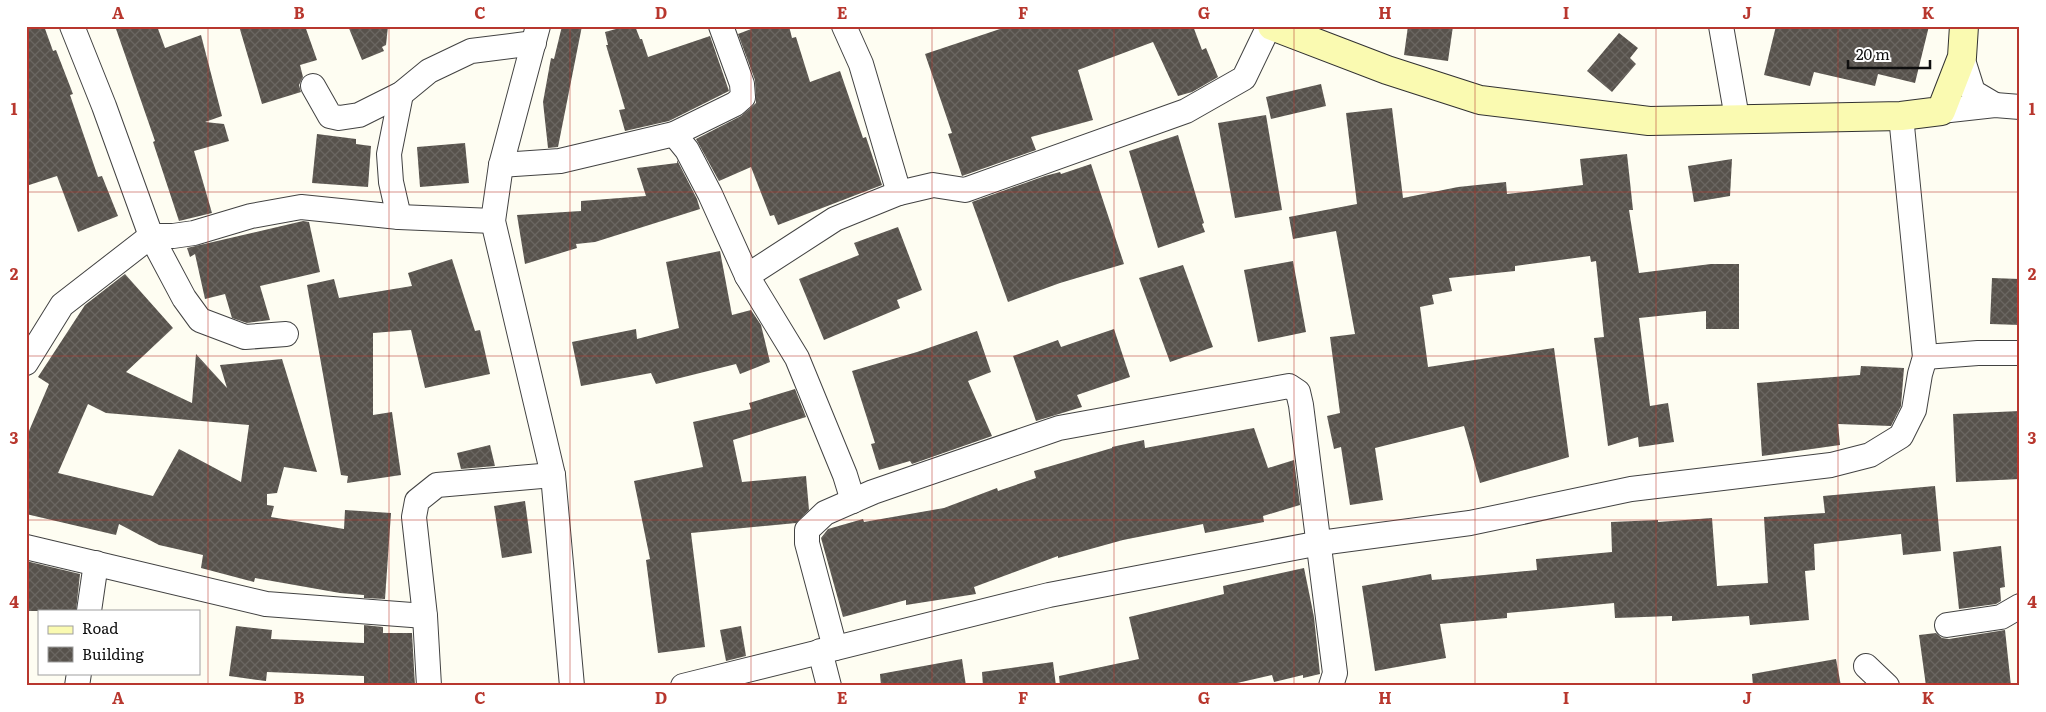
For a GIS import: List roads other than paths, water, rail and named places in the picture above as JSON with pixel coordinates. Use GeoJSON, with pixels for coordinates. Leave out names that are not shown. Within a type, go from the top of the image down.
{"type":"FeatureCollection","features":[{"type":"Feature","properties":{"kind":"street"},"geometry":{"type":"LineString","coordinates":[[72,26],[104,106],[151,236],[184,298],[200,320],[245,337],[286,334]]}},
{"type":"Feature","properties":{"kind":"street"},"geometry":{"type":"LineString","coordinates":[[501,165],[560,161],[674,134],[735,104],[743,97],[742,84],[721,26]]}},
{"type":"Feature","properties":{"kind":"street"},"geometry":{"type":"LineString","coordinates":[[844,26],[861,64],[899,193]]}},
{"type":"Feature","properties":{"kind":"street"},"geometry":{"type":"LineString","coordinates":[[1721,26],[1737,118]]}},
{"type":"Feature","properties":{"kind":"street"},"geometry":{"type":"LineString","coordinates":[[1942,111],[1962,57],[1964,26]]}},
{"type":"Feature","properties":{"kind":"street"},"geometry":{"type":"LineString","coordinates":[[747,276],[835,219],[899,193],[933,185],[965,190],[1186,111],[1244,78],[1281,28],[1387,70],[1480,100],[1649,121],[1901,116],[1995,105],[2020,106]]}},
{"type":"Feature","properties":{"kind":"street"},"geometry":{"type":"LineString","coordinates":[[313,86],[330,116],[339,118],[359,115],[401,94],[429,71],[471,51],[536,34],[501,165],[493,221],[553,475],[572,686]]}},
{"type":"Feature","properties":{"kind":"street"},"geometry":{"type":"LineString","coordinates":[[1962,57],[1973,92],[1995,105]]}},
{"type":"Feature","properties":{"kind":"street"},"geometry":{"type":"LineString","coordinates":[[399,217],[391,182],[389,154],[401,94]]}},
{"type":"Feature","properties":{"kind":"street"},"geometry":{"type":"LineString","coordinates":[[683,686],[1049,595],[1320,543],[1470,522],[1631,489],[1811,469],[1870,455],[1901,436],[1914,410],[1925,357],[1901,116]]}},
{"type":"Feature","properties":{"kind":"street"},"geometry":{"type":"LineString","coordinates":[[674,134],[687,150],[710,194],[747,276],[797,358],[845,475],[853,501]]}},
{"type":"Feature","properties":{"kind":"street"},"geometry":{"type":"LineString","coordinates":[[26,363],[62,305],[151,236],[173,236],[194,233],[251,216],[301,207],[399,217],[493,221]]}},
{"type":"Feature","properties":{"kind":"street"},"geometry":{"type":"LineString","coordinates":[[1925,357],[2020,353]]}},
{"type":"Feature","properties":{"kind":"street"},"geometry":{"type":"LineString","coordinates":[[829,686],[828,650],[807,543],[807,530],[825,514],[853,501],[1059,428],[1289,386],[1298,392],[1301,404],[1335,673],[1331,686]]}},
{"type":"Feature","properties":{"kind":"street"},"geometry":{"type":"LineString","coordinates":[[429,686],[425,616],[414,517],[417,501],[437,486],[553,475]]}},
{"type":"Feature","properties":{"kind":"street"},"geometry":{"type":"LineString","coordinates":[[26,547],[266,604],[425,616]]}},
{"type":"Feature","properties":{"kind":"street"},"geometry":{"type":"LineString","coordinates":[[89,610],[96,563]]}},
{"type":"Feature","properties":{"kind":"street"},"geometry":{"type":"LineString","coordinates":[[1947,625],[2002,617],[2020,606]]}},
{"type":"Feature","properties":{"kind":"street"},"geometry":{"type":"LineString","coordinates":[[1866,666],[1887,686]]}}]}
